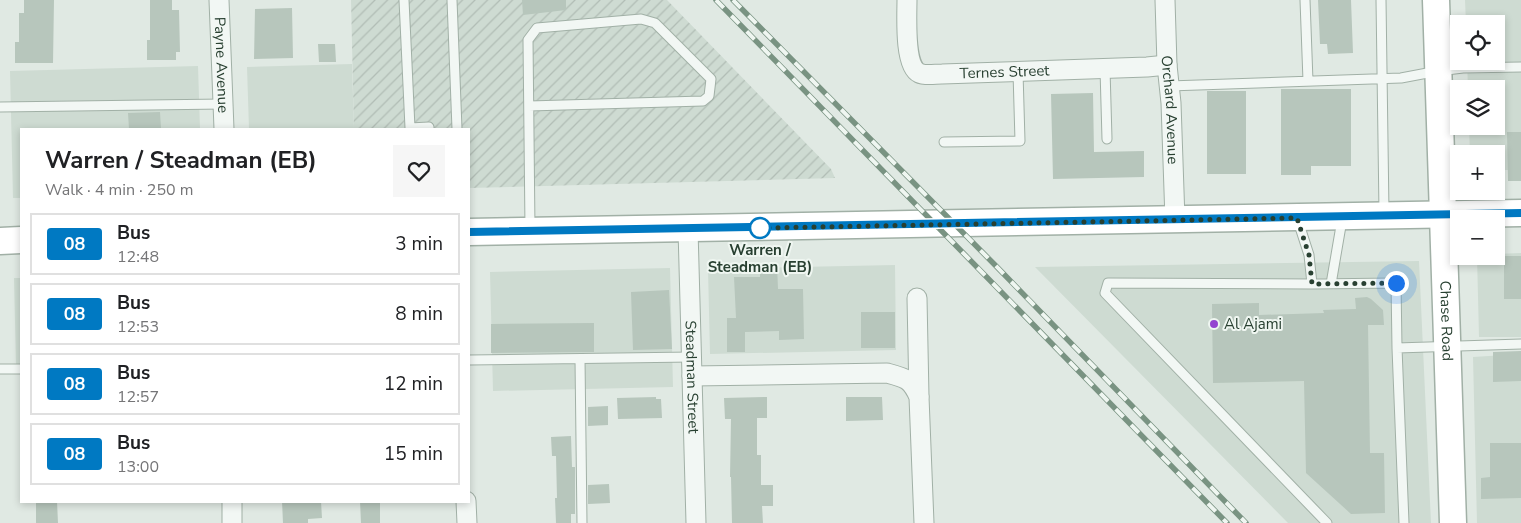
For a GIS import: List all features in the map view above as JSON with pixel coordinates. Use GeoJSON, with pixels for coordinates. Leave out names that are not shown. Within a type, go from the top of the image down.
{"type":"FeatureCollection","features":[{"type":"Feature","properties":{"kind":"main road","name":"Chase Road"},"geometry":{"type":"LineString","coordinates":[[1436,0],[1453,523]]}},
{"type":"Feature","properties":{"kind":"main road"},"geometry":{"type":"LineString","coordinates":[[470,232],[1521,213]]}},
{"type":"Feature","properties":{"kind":"main road"},"geometry":{"type":"LineString","coordinates":[[0,241],[20,240]]}},
{"type":"Feature","properties":{"kind":"street","name":"Payne Avenue"},"geometry":{"type":"LineString","coordinates":[[219,0],[224,128]]}},
{"type":"Feature","properties":{"kind":"street","name":"Ternes Street"},"geometry":{"type":"LineString","coordinates":[[907,0],[909,57],[915,70],[920,74],[1147,68],[1167,65]]}},
{"type":"Feature","properties":{"kind":"street","name":"Orchard Avenue"},"geometry":{"type":"LineString","coordinates":[[1165,0],[1175,220]]}},
{"type":"Feature","properties":{"kind":"street","name":"Steadman Street"},"geometry":{"type":"LineString","coordinates":[[688,229],[696,523]]}},
{"type":"Feature","properties":{"kind":"street"},"geometry":{"type":"LineString","coordinates":[[917,298],[924,523]]}},
{"type":"Feature","properties":{"kind":"street"},"geometry":{"type":"LineString","coordinates":[[692,367],[887,373],[902,377],[913,385],[920,397]]}},
{"type":"Feature","properties":{"kind":"street"},"geometry":{"type":"LineString","coordinates":[[232,503],[232,523]]}},
{"type":"Feature","properties":{"kind":"street"},"geometry":{"type":"LineString","coordinates":[[466,503],[466,523]]}},
{"type":"Feature","properties":{"kind":"lane"},"geometry":{"type":"LineString","coordinates":[[404,0],[410,128],[429,128]]}},
{"type":"Feature","properties":{"kind":"lane"},"geometry":{"type":"LineString","coordinates":[[452,0],[457,128]]}},
{"type":"Feature","properties":{"kind":"lane"},"geometry":{"type":"LineString","coordinates":[[1305,0],[1308,81]]}},
{"type":"Feature","properties":{"kind":"lane"},"geometry":{"type":"LineString","coordinates":[[1381,0],[1384,216]]}},
{"type":"Feature","properties":{"kind":"lane"},"geometry":{"type":"LineString","coordinates":[[529,106],[703,101],[709,96],[711,79],[655,23],[641,20],[537,28],[528,40],[530,232]]}},
{"type":"Feature","properties":{"kind":"lane"},"geometry":{"type":"LineString","coordinates":[[1170,86],[1401,78],[1463,68],[1521,67]]}},
{"type":"Feature","properties":{"kind":"lane"},"geometry":{"type":"LineString","coordinates":[[1105,69],[1107,140]]}},
{"type":"Feature","properties":{"kind":"lane"},"geometry":{"type":"LineString","coordinates":[[944,142],[1020,141],[1018,72]]}},
{"type":"Feature","properties":{"kind":"lane"},"geometry":{"type":"LineString","coordinates":[[0,107],[222,104]]}},
{"type":"Feature","properties":{"kind":"lane"},"geometry":{"type":"LineString","coordinates":[[1331,284],[1342,217]]}},
{"type":"Feature","properties":{"kind":"lane"},"geometry":{"type":"LineString","coordinates":[[1297,218],[1309,255],[1312,284]]}},
{"type":"Feature","properties":{"kind":"lane"},"geometry":{"type":"LineString","coordinates":[[1327,523],[1105,293],[1108,283],[1396,283],[1404,523]]}},
{"type":"Feature","properties":{"kind":"lane"},"geometry":{"type":"LineString","coordinates":[[1397,348],[1521,344]]}},
{"type":"Feature","properties":{"kind":"lane"},"geometry":{"type":"LineString","coordinates":[[470,360],[580,359],[692,367]]}},
{"type":"Feature","properties":{"kind":"lane"},"geometry":{"type":"LineString","coordinates":[[580,359],[582,523]]}},
{"type":"Feature","properties":{"kind":"lane"},"geometry":{"type":"LineString","coordinates":[[0,369],[20,369]]}},
{"type":"Feature","properties":{"kind":"shaded area"},"geometry":{"type":"Polygon","coordinates":[[[351,0],[667,0],[831,169],[835,178],[470,188],[470,128],[354,128],[351,0]]]}},
{"type":"Feature","properties":{"kind":"shaded area"},"geometry":{"type":"Polygon","coordinates":[[[1465,0],[1521,0],[1521,170],[1505,170],[1505,145],[1470,145],[1469,135],[1505,135],[1505,80],[1468,80],[1467,70],[1505,70],[1505,15],[1466,15],[1465,0]]]}},
{"type":"Feature","properties":{"kind":"shaded area"},"geometry":{"type":"Polygon","coordinates":[[[352,64],[354,128],[249,128],[247,67],[352,64]]]}},
{"type":"Feature","properties":{"kind":"shaded area"},"geometry":{"type":"Polygon","coordinates":[[[198,66],[200,128],[20,128],[20,198],[13,198],[10,71],[198,66]]]}},
{"type":"Feature","properties":{"kind":"shaded area"},"geometry":{"type":"Polygon","coordinates":[[[1521,253],[1521,337],[1479,337],[1477,265],[1505,265],[1505,254],[1521,253]]]}},
{"type":"Feature","properties":{"kind":"shaded area"},"geometry":{"type":"Polygon","coordinates":[[[1419,261],[1431,523],[1288,523],[1035,267],[1419,261]]]}},
{"type":"Feature","properties":{"kind":"shaded area"},"geometry":{"type":"Polygon","coordinates":[[[895,265],[896,350],[710,354],[708,269],[895,265]]]}},
{"type":"Feature","properties":{"kind":"shaded area"},"geometry":{"type":"Polygon","coordinates":[[[670,268],[673,387],[493,391],[490,272],[670,268]]]}},
{"type":"Feature","properties":{"kind":"shaded area"},"geometry":{"type":"Polygon","coordinates":[[[14,278],[20,278],[20,365],[16,365],[14,278]]]}},
{"type":"Feature","properties":{"kind":"shaded area"},"geometry":{"type":"Polygon","coordinates":[[[1521,354],[1521,523],[1477,523],[1473,357],[1521,354]]]}},
{"type":"Feature","properties":{"kind":"building"},"geometry":{"type":"Polygon","coordinates":[[[24,0],[54,0],[53,63],[15,63],[15,42],[19,42],[19,13],[24,13],[24,0]]]}},
{"type":"Feature","properties":{"kind":"building"},"geometry":{"type":"Polygon","coordinates":[[[150,0],[172,0],[172,10],[179,10],[180,52],[176,52],[176,60],[147,60],[147,40],[150,40],[150,0]]]}},
{"type":"Feature","properties":{"kind":"building"},"geometry":{"type":"Polygon","coordinates":[[[522,0],[566,0],[566,10],[523,15],[522,0]]]}},
{"type":"Feature","properties":{"kind":"building"},"geometry":{"type":"Polygon","coordinates":[[[1318,0],[1351,0],[1353,53],[1328,54],[1327,44],[1320,44],[1318,0]]]}},
{"type":"Feature","properties":{"kind":"building"},"geometry":{"type":"Polygon","coordinates":[[[292,8],[293,58],[254,59],[255,9],[292,8]]]}},
{"type":"Feature","properties":{"kind":"building"},"geometry":{"type":"Polygon","coordinates":[[[318,44],[335,44],[336,62],[319,62],[318,44]]]}},
{"type":"Feature","properties":{"kind":"building"},"geometry":{"type":"Polygon","coordinates":[[[1281,89],[1351,89],[1351,166],[1311,166],[1311,175],[1281,175],[1281,89]]]}},
{"type":"Feature","properties":{"kind":"building"},"geometry":{"type":"Polygon","coordinates":[[[1207,91],[1246,91],[1246,174],[1207,174],[1207,91]]]}},
{"type":"Feature","properties":{"kind":"building"},"geometry":{"type":"Polygon","coordinates":[[[1093,93],[1094,152],[1144,151],[1144,177],[1053,179],[1051,94],[1093,93]]]}},
{"type":"Feature","properties":{"kind":"building"},"geometry":{"type":"Polygon","coordinates":[[[160,112],[161,128],[129,128],[128,113],[160,112]]]}},
{"type":"Feature","properties":{"kind":"building"},"geometry":{"type":"Polygon","coordinates":[[[1507,132],[1521,132],[1521,181],[1508,181],[1507,132]]]}},
{"type":"Feature","properties":{"kind":"building"},"geometry":{"type":"Polygon","coordinates":[[[1505,256],[1521,256],[1521,299],[1504,299],[1505,256]]]}},
{"type":"Feature","properties":{"kind":"building"},"geometry":{"type":"Polygon","coordinates":[[[760,265],[777,265],[778,289],[803,289],[804,339],[779,340],[779,331],[745,332],[745,352],[727,352],[727,318],[736,318],[734,277],[760,277],[760,265]]]}},
{"type":"Feature","properties":{"kind":"building"},"geometry":{"type":"Polygon","coordinates":[[[669,290],[672,349],[633,350],[631,292],[669,290]]]}},
{"type":"Feature","properties":{"kind":"building"},"geometry":{"type":"Polygon","coordinates":[[[1367,297],[1383,310],[1384,325],[1368,325],[1370,453],[1384,453],[1385,513],[1351,514],[1306,473],[1304,381],[1213,383],[1212,304],[1259,303],[1259,315],[1324,313],[1323,310],[1356,309],[1355,298],[1367,297]]]}},
{"type":"Feature","properties":{"kind":"building"},"geometry":{"type":"Polygon","coordinates":[[[861,312],[895,312],[895,348],[861,348],[861,312]]]}},
{"type":"Feature","properties":{"kind":"building"},"geometry":{"type":"Polygon","coordinates":[[[594,323],[594,352],[491,353],[491,324],[594,323]]]}},
{"type":"Feature","properties":{"kind":"building"},"geometry":{"type":"Polygon","coordinates":[[[1521,351],[1521,381],[1493,382],[1493,352],[1521,351]]]}},
{"type":"Feature","properties":{"kind":"building"},"geometry":{"type":"Polygon","coordinates":[[[656,397],[656,399],[661,399],[662,418],[618,419],[617,398],[656,397]]]}},
{"type":"Feature","properties":{"kind":"building"},"geometry":{"type":"Polygon","coordinates":[[[767,397],[767,418],[757,418],[757,455],[761,455],[761,485],[773,485],[773,506],[762,506],[763,523],[732,523],[730,477],[731,419],[725,419],[724,398],[767,397]]]}},
{"type":"Feature","properties":{"kind":"building"},"geometry":{"type":"Polygon","coordinates":[[[846,397],[882,397],[883,420],[846,421],[846,397]]]}},
{"type":"Feature","properties":{"kind":"building"},"geometry":{"type":"Polygon","coordinates":[[[608,406],[608,425],[588,426],[588,407],[608,406]]]}},
{"type":"Feature","properties":{"kind":"building"},"geometry":{"type":"Polygon","coordinates":[[[571,436],[572,467],[575,467],[575,514],[571,514],[571,523],[556,523],[556,456],[552,456],[551,437],[571,436]]]}},
{"type":"Feature","properties":{"kind":"building"},"geometry":{"type":"Polygon","coordinates":[[[1490,443],[1521,443],[1521,498],[1481,499],[1481,478],[1490,477],[1490,443]]]}},
{"type":"Feature","properties":{"kind":"building"},"geometry":{"type":"Polygon","coordinates":[[[609,484],[610,503],[588,504],[588,485],[609,484]]]}},
{"type":"Feature","properties":{"kind":"building"},"geometry":{"type":"Polygon","coordinates":[[[36,503],[57,503],[58,523],[36,523],[36,503]]]}},
{"type":"Feature","properties":{"kind":"building"},"geometry":{"type":"Polygon","coordinates":[[[282,503],[321,503],[322,518],[308,519],[308,523],[283,523],[282,503]]]}},
{"type":"Feature","properties":{"kind":"building"},"geometry":{"type":"Polygon","coordinates":[[[360,503],[380,503],[380,523],[361,523],[360,503]]]}},
{"type":"Feature","properties":{"kind":"railway"},"geometry":{"type":"LineString","coordinates":[[716,0],[1227,523]]}},
{"type":"Feature","properties":{"kind":"railway"},"geometry":{"type":"LineString","coordinates":[[733,0],[1246,523]]}},
{"type":"Feature","properties":{"kind":"bus line","name":"08"},"geometry":{"type":"LineString","coordinates":[[470,232],[1521,213]]}},
{"type":"Feature","properties":{"kind":"place","name":"Warren / Steadman (EB)"},"geometry":{"type":"Point","coordinates":[760,228]}},
{"type":"Feature","properties":{"kind":"place","name":"Al Ajami"},"geometry":{"type":"Point","coordinates":[1214,324]}},
{"type":"Feature","properties":{"kind":"route"},"geometry":{"type":"LineString","coordinates":[[760,228],[1297,218],[1309,255],[1312,284],[1396,283]]}}]}
